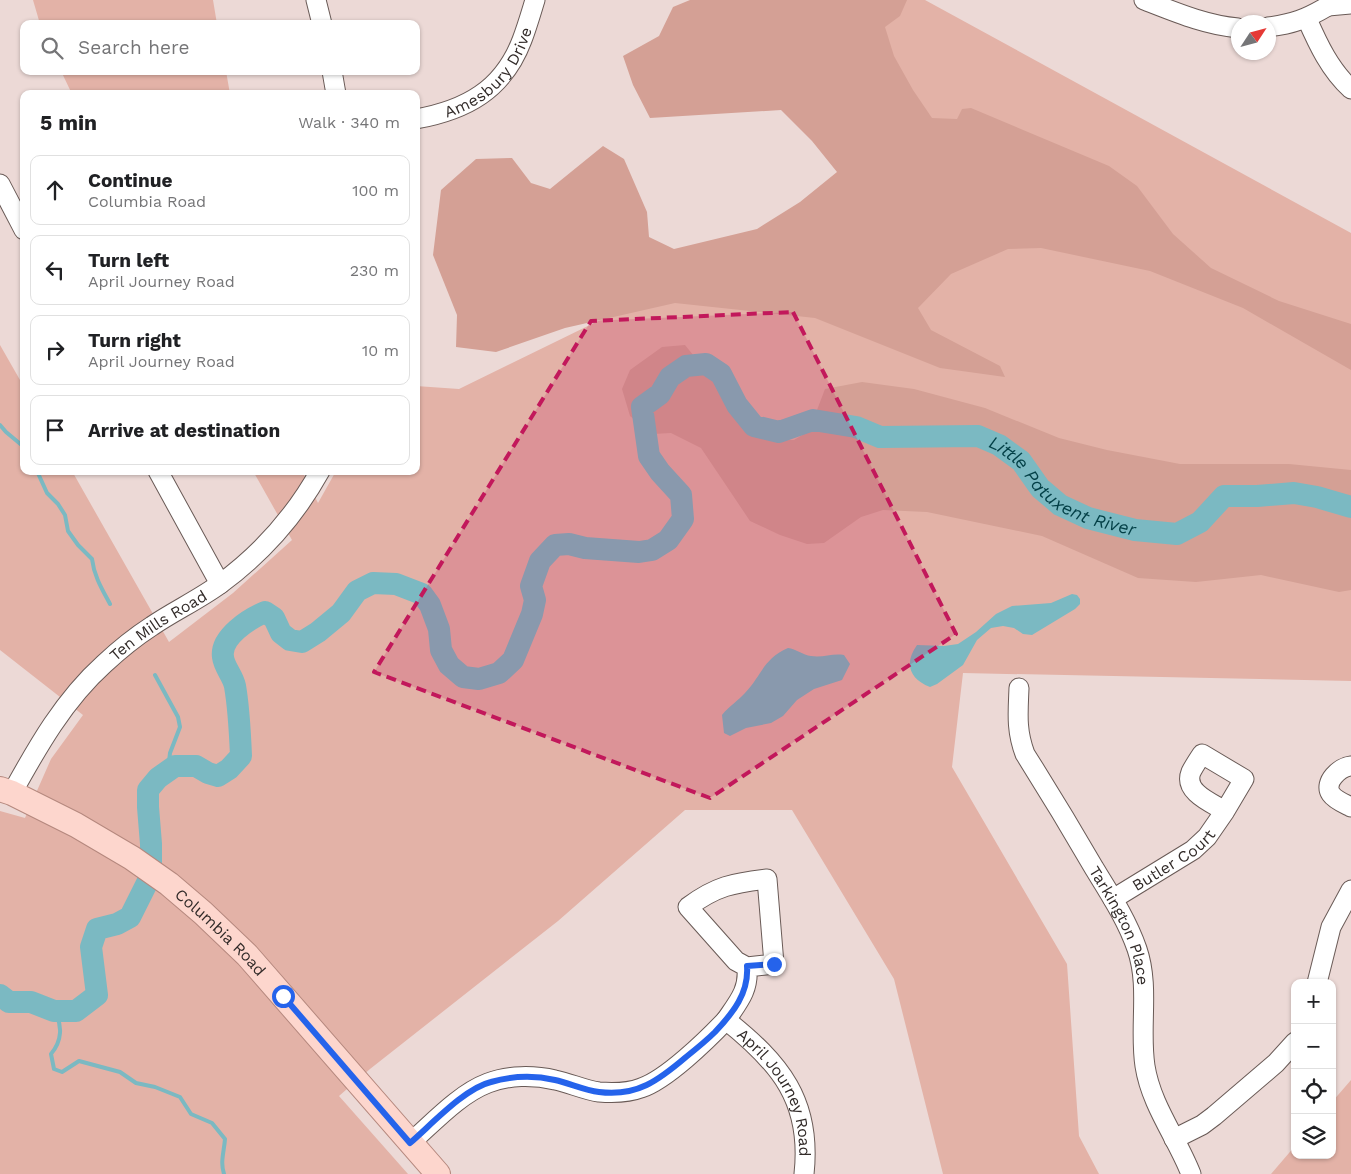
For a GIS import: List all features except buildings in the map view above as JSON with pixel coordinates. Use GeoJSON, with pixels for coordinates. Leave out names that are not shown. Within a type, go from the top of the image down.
{"type":"FeatureCollection","features":[{"type":"Feature","properties":{"kind":"main road","name":"Columbia Road"},"geometry":{"type":"LineString","coordinates":[[6,791],[76,825],[132,858],[169,884],[203,913],[247,955],[438,1174]]}},
{"type":"Feature","properties":{"kind":"street"},"geometry":{"type":"LineString","coordinates":[[316,0],[321,20]]}},
{"type":"Feature","properties":{"kind":"street","name":"Amesbury Drive"},"geometry":{"type":"LineString","coordinates":[[420,118],[438,115],[471,102],[502,75],[514,58],[522,40],[535,0]]}},
{"type":"Feature","properties":{"kind":"street"},"geometry":{"type":"LineString","coordinates":[[1144,0],[1200,21],[1231,27]]}},
{"type":"Feature","properties":{"kind":"street"},"geometry":{"type":"LineString","coordinates":[[1276,26],[1307,19],[1330,3],[1351,4]]}},
{"type":"Feature","properties":{"kind":"street"},"geometry":{"type":"LineString","coordinates":[[1307,19],[1320,49],[1342,81],[1351,89]]}},
{"type":"Feature","properties":{"kind":"street"},"geometry":{"type":"LineString","coordinates":[[333,75],[335,90]]}},
{"type":"Feature","properties":{"kind":"street"},"geometry":{"type":"LineString","coordinates":[[0,184],[20,222]]}},
{"type":"Feature","properties":{"kind":"street"},"geometry":{"type":"LineString","coordinates":[[160,475],[220,584]]}},
{"type":"Feature","properties":{"kind":"street","name":"Ten Mills Road"},"geometry":{"type":"LineString","coordinates":[[6,791],[61,711],[82,686],[104,664],[151,626],[220,584],[255,555],[280,530],[308,493],[318,475]]}},
{"type":"Feature","properties":{"kind":"street","name":"Tarkington Place"},"geometry":{"type":"LineString","coordinates":[[1019,688],[1017,726],[1019,739],[1025,754],[1113,899],[1131,933],[1142,966],[1144,981],[1145,1063],[1148,1080],[1154,1097],[1192,1174]]}},
{"type":"Feature","properties":{"kind":"street"},"geometry":{"type":"LineString","coordinates":[[1351,766],[1342,768],[1337,772],[1329,784],[1329,789],[1334,797],[1351,807]]}},
{"type":"Feature","properties":{"kind":"street","name":"Butler Court"},"geometry":{"type":"LineString","coordinates":[[1113,899],[1193,850],[1207,837],[1225,811]]}},
{"type":"Feature","properties":{"kind":"street"},"geometry":{"type":"LineString","coordinates":[[767,879],[774,964],[747,966],[736,961],[688,907],[704,895],[723,886],[767,879]]}},
{"type":"Feature","properties":{"kind":"street"},"geometry":{"type":"LineString","coordinates":[[1318,979],[1331,927],[1351,890]]}},
{"type":"Feature","properties":{"kind":"street","name":"April Journey Road"},"geometry":{"type":"LineString","coordinates":[[410,1143],[464,1096],[488,1082],[522,1076],[554,1080],[598,1092],[628,1091],[655,1082],[711,1036],[726,1020],[744,994],[748,978],[747,966]]}},
{"type":"Feature","properties":{"kind":"street","name":"April Journey Road"},"geometry":{"type":"LineString","coordinates":[[726,1020],[768,1056],[787,1083],[794,1097],[803,1128],[806,1159],[804,1174]]}},
{"type":"Feature","properties":{"kind":"street"},"geometry":{"type":"LineString","coordinates":[[1174,1139],[1202,1125],[1214,1116],[1276,1063],[1291,1046]]}},
{"type":"Feature","properties":{"kind":"highlighted area"},"geometry":{"type":"Polygon","coordinates":[[[793,312],[956,634],[710,798],[374,672],[591,321],[793,312]]]}},
{"type":"Feature","properties":{"kind":"shaded area"},"geometry":{"type":"Polygon","coordinates":[[[33,0],[213,0],[216,20],[39,20],[33,0]]]}},
{"type":"Feature","properties":{"kind":"shaded area"},"geometry":{"type":"Polygon","coordinates":[[[690,0],[907,0],[900,16],[885,27],[894,56],[913,90],[932,118],[957,119],[962,109],[971,108],[1109,166],[1137,186],[1173,234],[1211,268],[1279,301],[1351,324],[1351,370],[1243,308],[1150,271],[1041,248],[1008,249],[951,274],[918,308],[931,330],[1000,366],[1005,377],[940,368],[815,318],[675,303],[565,328],[496,352],[456,347],[457,315],[433,255],[441,190],[476,159],[512,158],[531,183],[550,189],[603,146],[624,159],[647,212],[649,237],[674,249],[757,229],[800,202],[837,172],[812,141],[781,110],[650,118],[633,85],[623,56],[659,36],[673,7],[690,0]]]}},
{"type":"Feature","properties":{"kind":"shaded area"},"geometry":{"type":"Polygon","coordinates":[[[886,0],[925,0],[1351,233],[1351,681],[963,673],[952,767],[1067,964],[1079,1136],[1099,1174],[943,1174],[894,979],[792,810],[685,810],[558,921],[370,1069],[339,1096],[408,1174],[0,1174],[0,811],[25,818],[51,759],[83,715],[0,650],[0,345],[20,380],[20,475],[74,475],[169,642],[233,593],[292,540],[255,475],[304,475],[318,503],[334,475],[420,475],[420,386],[459,389],[903,172],[829,25],[886,0]]]}},
{"type":"Feature","properties":{"kind":"shaded area"},"geometry":{"type":"Polygon","coordinates":[[[63,75],[227,75],[229,90],[70,90],[63,75]]]}},
{"type":"Feature","properties":{"kind":"shaded area"},"geometry":{"type":"Polygon","coordinates":[[[685,345],[732,407],[768,440],[794,440],[809,431],[825,389],[862,382],[914,389],[985,408],[1059,438],[1107,450],[1180,464],[1289,464],[1351,470],[1351,590],[1339,592],[1261,575],[1196,582],[1138,578],[1042,536],[927,512],[883,510],[861,517],[824,543],[807,544],[780,535],[750,521],[701,448],[671,433],[653,434],[630,416],[622,389],[630,370],[662,347],[685,345]]]}},
{"type":"Feature","properties":{"kind":"shaded area"},"geometry":{"type":"Polygon","coordinates":[[[1351,1080],[1351,1174],[1271,1174],[1291,1151],[1291,1159],[1336,1159],[1336,1097],[1351,1080]]]}},
{"type":"Feature","properties":{"kind":"water"},"geometry":{"type":"Polygon","coordinates":[[[1072,594],[1077,595],[1080,599],[1080,604],[1032,635],[1023,634],[1014,628],[1003,626],[991,628],[977,640],[963,665],[937,684],[930,687],[917,680],[913,675],[910,664],[917,645],[944,646],[958,644],[976,632],[996,614],[1012,606],[1051,603],[1072,594]]]}},
{"type":"Feature","properties":{"kind":"water"},"geometry":{"type":"Polygon","coordinates":[[[788,648],[811,656],[844,655],[850,664],[842,680],[814,689],[797,700],[783,716],[771,723],[746,728],[730,736],[724,733],[722,715],[745,693],[768,662],[788,648]]]}},
{"type":"Feature","properties":{"kind":"waterway","name":"Little Patuxent River"},"geometry":{"type":"LineString","coordinates":[[0,995],[9,1002],[31,1002],[54,1011],[76,1011],[97,995],[91,947],[97,929],[117,924],[130,917],[151,875],[148,790],[158,778],[175,766],[196,766],[218,776],[229,769],[241,756],[235,686],[225,664],[223,650],[231,636],[251,619],[265,612],[274,618],[281,633],[290,640],[302,642],[318,632],[341,613],[357,591],[373,583],[396,584],[422,594],[430,605],[439,629],[441,650],[449,665],[463,677],[479,679],[499,673],[513,660],[532,614],[535,600],[531,586],[540,561],[555,545],[569,544],[585,548],[639,552],[652,550],[668,540],[683,519],[681,495],[660,472],[649,456],[642,407],[660,394],[670,377],[686,366],[706,364],[721,374],[737,405],[754,426],[779,432],[813,420],[856,427],[880,437],[978,436],[999,445],[1021,461],[1040,488],[1060,505],[1088,518],[1135,530],[1177,534],[1200,522],[1224,496],[1294,493],[1317,497],[1351,507]]}},
{"type":"Feature","properties":{"kind":"waterway"},"geometry":{"type":"LineString","coordinates":[[0,425],[20,444]]}},
{"type":"Feature","properties":{"kind":"waterway"},"geometry":{"type":"LineString","coordinates":[[39,475],[47,493],[58,504],[65,515],[68,531],[78,545],[92,559],[96,577],[110,604]]}},
{"type":"Feature","properties":{"kind":"waterway"},"geometry":{"type":"LineString","coordinates":[[155,675],[178,717],[180,727],[170,753],[168,771]]}},
{"type":"Feature","properties":{"kind":"waterway"},"geometry":{"type":"LineString","coordinates":[[54,1011],[60,1027],[59,1038],[51,1054],[54,1069],[62,1072],[79,1061],[120,1072],[136,1083],[155,1087],[180,1097],[191,1114],[212,1123],[225,1139],[222,1161],[224,1174]]}},
{"type":"Feature","properties":{"kind":"route"},"geometry":{"type":"LineString","coordinates":[[283,996],[410,1143],[464,1096],[488,1082],[522,1076],[554,1080],[598,1092],[628,1091],[655,1082],[711,1036],[726,1020],[744,994],[748,978],[747,966],[774,964]]}}]}
